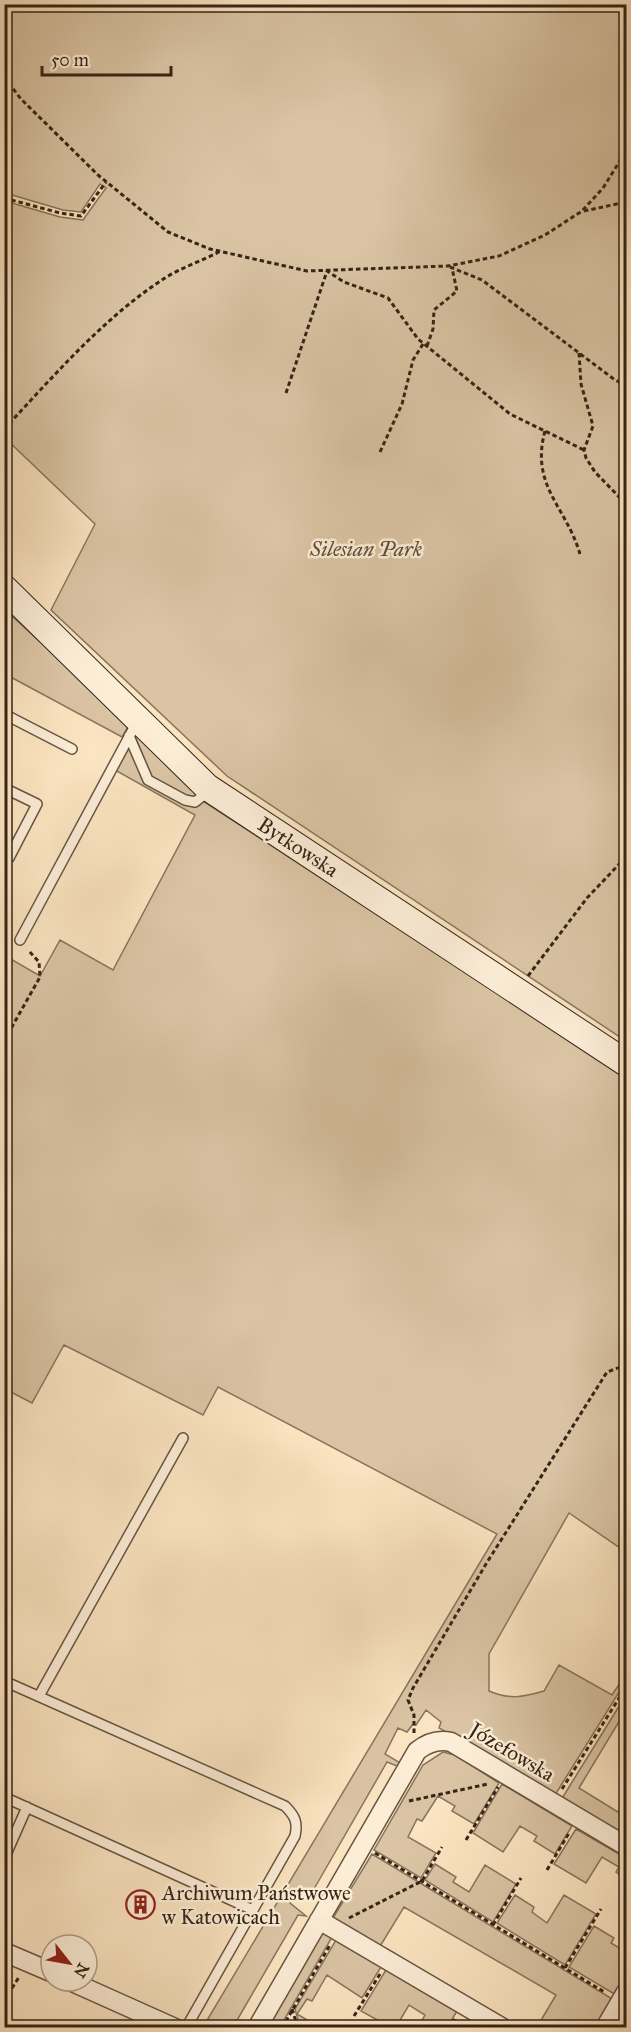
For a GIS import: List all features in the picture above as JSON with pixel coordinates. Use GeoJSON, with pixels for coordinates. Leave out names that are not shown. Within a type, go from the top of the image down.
{"type":"FeatureCollection","features":[{"type":"Feature","properties":{"kind":"street","name":"Bytkowska"},"geometry":{"type":"LineString","coordinates":[[4,588],[134,728],[211,789],[627,1063]]}},
{"type":"Feature","properties":{"kind":"street","name":"Józefowska"},"geometry":{"type":"LineString","coordinates":[[257,2028],[417,1751],[431,1743],[451,1742],[627,1846]]}},
{"type":"Feature","properties":{"kind":"street"},"geometry":{"type":"LineString","coordinates":[[319,1920],[502,2028]]}},
{"type":"Feature","properties":{"kind":"street"},"geometry":{"type":"LineString","coordinates":[[4,1952],[39,1967]]}},
{"type":"Feature","properties":{"kind":"street"},"geometry":{"type":"LineString","coordinates":[[97,1993],[175,2028]]}},
{"type":"Feature","properties":{"kind":"street"},"geometry":{"type":"LineString","coordinates":[[605,2028],[622,2005]]}},
{"type":"Feature","properties":{"kind":"lane"},"geometry":{"type":"LineString","coordinates":[[4,714],[72,749]]}},
{"type":"Feature","properties":{"kind":"lane"},"geometry":{"type":"LineString","coordinates":[[134,728],[148,780],[185,800],[195,802],[211,789]]}},
{"type":"Feature","properties":{"kind":"lane"},"geometry":{"type":"LineString","coordinates":[[20,940],[134,728]]}},
{"type":"Feature","properties":{"kind":"lane"},"geometry":{"type":"LineString","coordinates":[[4,788],[37,804],[9,858],[4,855]]}},
{"type":"Feature","properties":{"kind":"lane"},"geometry":{"type":"LineString","coordinates":[[39,1696],[183,1438]]}},
{"type":"Feature","properties":{"kind":"lane"},"geometry":{"type":"LineString","coordinates":[[4,1681],[285,1806],[295,1815],[297,1825],[295,1836],[186,2028]]}},
{"type":"Feature","properties":{"kind":"lane"},"geometry":{"type":"LineString","coordinates":[[4,1797],[253,1910]]}},
{"type":"Feature","properties":{"kind":"lane"},"geometry":{"type":"LineString","coordinates":[[4,1859],[27,1807]]}},
{"type":"Feature","properties":{"kind":"path"},"geometry":{"type":"LineString","coordinates":[[4,77],[21,99],[106,182],[168,232],[195,245],[307,271],[450,267],[499,256],[545,235],[582,211],[603,188],[627,151]]}},
{"type":"Feature","properties":{"kind":"path"},"geometry":{"type":"LineString","coordinates":[[4,198],[60,213],[81,216],[106,182]]}},
{"type":"Feature","properties":{"kind":"path"},"geometry":{"type":"LineString","coordinates":[[582,211],[627,202]]}},
{"type":"Feature","properties":{"kind":"path"},"geometry":{"type":"LineString","coordinates":[[4,429],[62,367],[112,320],[165,278],[220,252]]}},
{"type":"Feature","properties":{"kind":"path"},"geometry":{"type":"LineString","coordinates":[[380,452],[402,404],[413,360],[425,345],[433,329],[434,310],[457,291],[450,267]]}},
{"type":"Feature","properties":{"kind":"path"},"geometry":{"type":"LineString","coordinates":[[450,267],[482,280],[615,380],[627,386]]}},
{"type":"Feature","properties":{"kind":"path"},"geometry":{"type":"LineString","coordinates":[[327,271],[344,282],[388,298],[404,323],[425,345],[510,414],[584,450],[595,472],[627,504]]}},
{"type":"Feature","properties":{"kind":"path"},"geometry":{"type":"LineString","coordinates":[[286,393],[327,271]]}},
{"type":"Feature","properties":{"kind":"path"},"geometry":{"type":"LineString","coordinates":[[579,352],[581,384],[593,426],[584,450]]}},
{"type":"Feature","properties":{"kind":"path"},"geometry":{"type":"LineString","coordinates":[[545,431],[540,449],[542,474],[550,494],[576,539],[580,555]]}},
{"type":"Feature","properties":{"kind":"path"},"geometry":{"type":"LineString","coordinates":[[523,983],[587,898],[627,857]]}},
{"type":"Feature","properties":{"kind":"path"},"geometry":{"type":"LineString","coordinates":[[4,1041],[40,976],[39,962],[22,946],[20,940]]}},
{"type":"Feature","properties":{"kind":"path"},"geometry":{"type":"LineString","coordinates":[[413,1724],[414,1715],[408,1700],[413,1688],[486,1564],[607,1372],[627,1365]]}},
{"type":"Feature","properties":{"kind":"path"},"geometry":{"type":"LineString","coordinates":[[558,1795],[627,1687]]}},
{"type":"Feature","properties":{"kind":"path"},"geometry":{"type":"LineString","coordinates":[[400,1803],[501,1782],[466,1840]]}},
{"type":"Feature","properties":{"kind":"path"},"geometry":{"type":"LineString","coordinates":[[547,1870],[579,1818]]}},
{"type":"Feature","properties":{"kind":"path"},"geometry":{"type":"LineString","coordinates":[[282,2028],[339,1932],[335,1924],[422,1881],[442,1847]]}},
{"type":"Feature","properties":{"kind":"path"},"geometry":{"type":"LineString","coordinates":[[371,1851],[622,2005]]}},
{"type":"Feature","properties":{"kind":"path"},"geometry":{"type":"LineString","coordinates":[[493,1925],[521,1878]]}},
{"type":"Feature","properties":{"kind":"path"},"geometry":{"type":"LineString","coordinates":[[565,1968],[601,1909]]}},
{"type":"Feature","properties":{"kind":"path"},"geometry":{"type":"LineString","coordinates":[[354,2016],[388,1961]]}},
{"type":"Feature","properties":{"kind":"path"},"geometry":{"type":"LineString","coordinates":[[4,2001],[23,1970]]}},
{"type":"Feature","properties":{"kind":"path"},"geometry":{"type":"LineString","coordinates":[[292,2009],[298,2028]]}},
{"type":"Feature","properties":{"kind":"green space","name":"Silesian Park"},"geometry":{"type":"Polygon","coordinates":[[[5,4],[626,5],[626,1041],[227,776],[51,610],[95,524],[5,438],[5,201],[60,217],[83,220],[106,188],[100,184],[81,212],[63,210],[5,193],[5,4]]]}},
{"type":"Feature","properties":{"kind":"green space"},"geometry":{"type":"Polygon","coordinates":[[[4,609],[130,723],[122,737],[5,674],[4,609]]]}},
{"type":"Feature","properties":{"kind":"green space"},"geometry":{"type":"Polygon","coordinates":[[[138,731],[198,793],[194,797],[188,797],[152,777],[135,737],[138,731]]]}},
{"type":"Feature","properties":{"kind":"green space"},"geometry":{"type":"Polygon","coordinates":[[[128,746],[144,782],[184,804],[203,801],[626,1077],[626,1552],[569,1513],[489,1654],[489,1691],[516,1697],[544,1691],[559,1665],[612,1695],[626,1674],[626,1681],[555,1795],[439,1728],[441,1722],[426,1710],[416,1725],[413,1724],[407,1732],[398,1728],[385,1754],[402,1764],[397,1766],[387,1762],[314,1889],[316,1897],[298,1889],[290,1903],[306,1916],[298,1915],[236,2022],[241,2027],[203,2027],[497,1534],[218,1387],[203,1415],[64,1345],[32,1403],[5,1389],[4,955],[40,976],[60,940],[113,970],[195,815],[115,770],[128,746]]]}},
{"type":"Feature","properties":{"kind":"green space"},"geometry":{"type":"Polygon","coordinates":[[[626,1695],[626,1710],[579,1788],[626,1817],[626,1839],[561,1800],[626,1695]]]}},
{"type":"Feature","properties":{"kind":"green space"},"geometry":{"type":"Polygon","coordinates":[[[443,1752],[455,1755],[499,1783],[474,1824],[452,1811],[455,1806],[438,1796],[422,1821],[417,1819],[408,1837],[436,1853],[421,1878],[374,1850],[423,1765],[443,1752]]]}},
{"type":"Feature","properties":{"kind":"green space"},"geometry":{"type":"Polygon","coordinates":[[[502,1784],[572,1826],[555,1854],[534,1841],[537,1836],[520,1826],[503,1852],[473,1833],[502,1784]]]}},
{"type":"Feature","properties":{"kind":"green space"},"geometry":{"type":"Polygon","coordinates":[[[576,1829],[626,1858],[626,1879],[616,1872],[619,1867],[602,1857],[586,1883],[554,1864],[576,1829]]]}},
{"type":"Feature","properties":{"kind":"green space"},"geometry":{"type":"Polygon","coordinates":[[[372,1854],[614,2000],[597,2027],[537,2027],[556,1995],[404,1907],[379,1948],[341,1930],[333,1918],[372,1854]]]}},
{"type":"Feature","properties":{"kind":"green space"},"geometry":{"type":"Polygon","coordinates":[[[435,1864],[456,1877],[453,1882],[469,1892],[485,1865],[516,1884],[493,1922],[425,1880],[435,1864]]]}},
{"type":"Feature","properties":{"kind":"green space"},"geometry":{"type":"Polygon","coordinates":[[[515,1895],[534,1907],[532,1912],[547,1923],[564,1895],[596,1914],[565,1965],[497,1923],[515,1895]]]}},
{"type":"Feature","properties":{"kind":"green space"},"geometry":{"type":"Polygon","coordinates":[[[321,1924],[335,1932],[280,2027],[261,2028],[321,1924]]]}},
{"type":"Feature","properties":{"kind":"green space"},"geometry":{"type":"Polygon","coordinates":[[[594,1926],[614,1938],[611,1943],[626,1952],[626,1978],[616,1995],[569,1967],[594,1926]]]}},
{"type":"Feature","properties":{"kind":"green space"},"geometry":{"type":"Polygon","coordinates":[[[339,1935],[384,1962],[362,1998],[327,1975],[312,2001],[307,1999],[297,2014],[319,2027],[300,2027],[295,2009],[339,1935]]]}},
{"type":"Feature","properties":{"kind":"green space"},"geometry":{"type":"Polygon","coordinates":[[[389,1965],[460,2006],[447,2028],[430,2027],[421,2022],[425,2015],[409,2005],[396,2027],[390,2027],[361,2011],[389,1965]]]}},
{"type":"Feature","properties":{"kind":"place","name":"Archiwum Państwowe w Katowicach"},"geometry":{"type":"Point","coordinates":[141,1905]}}]}
